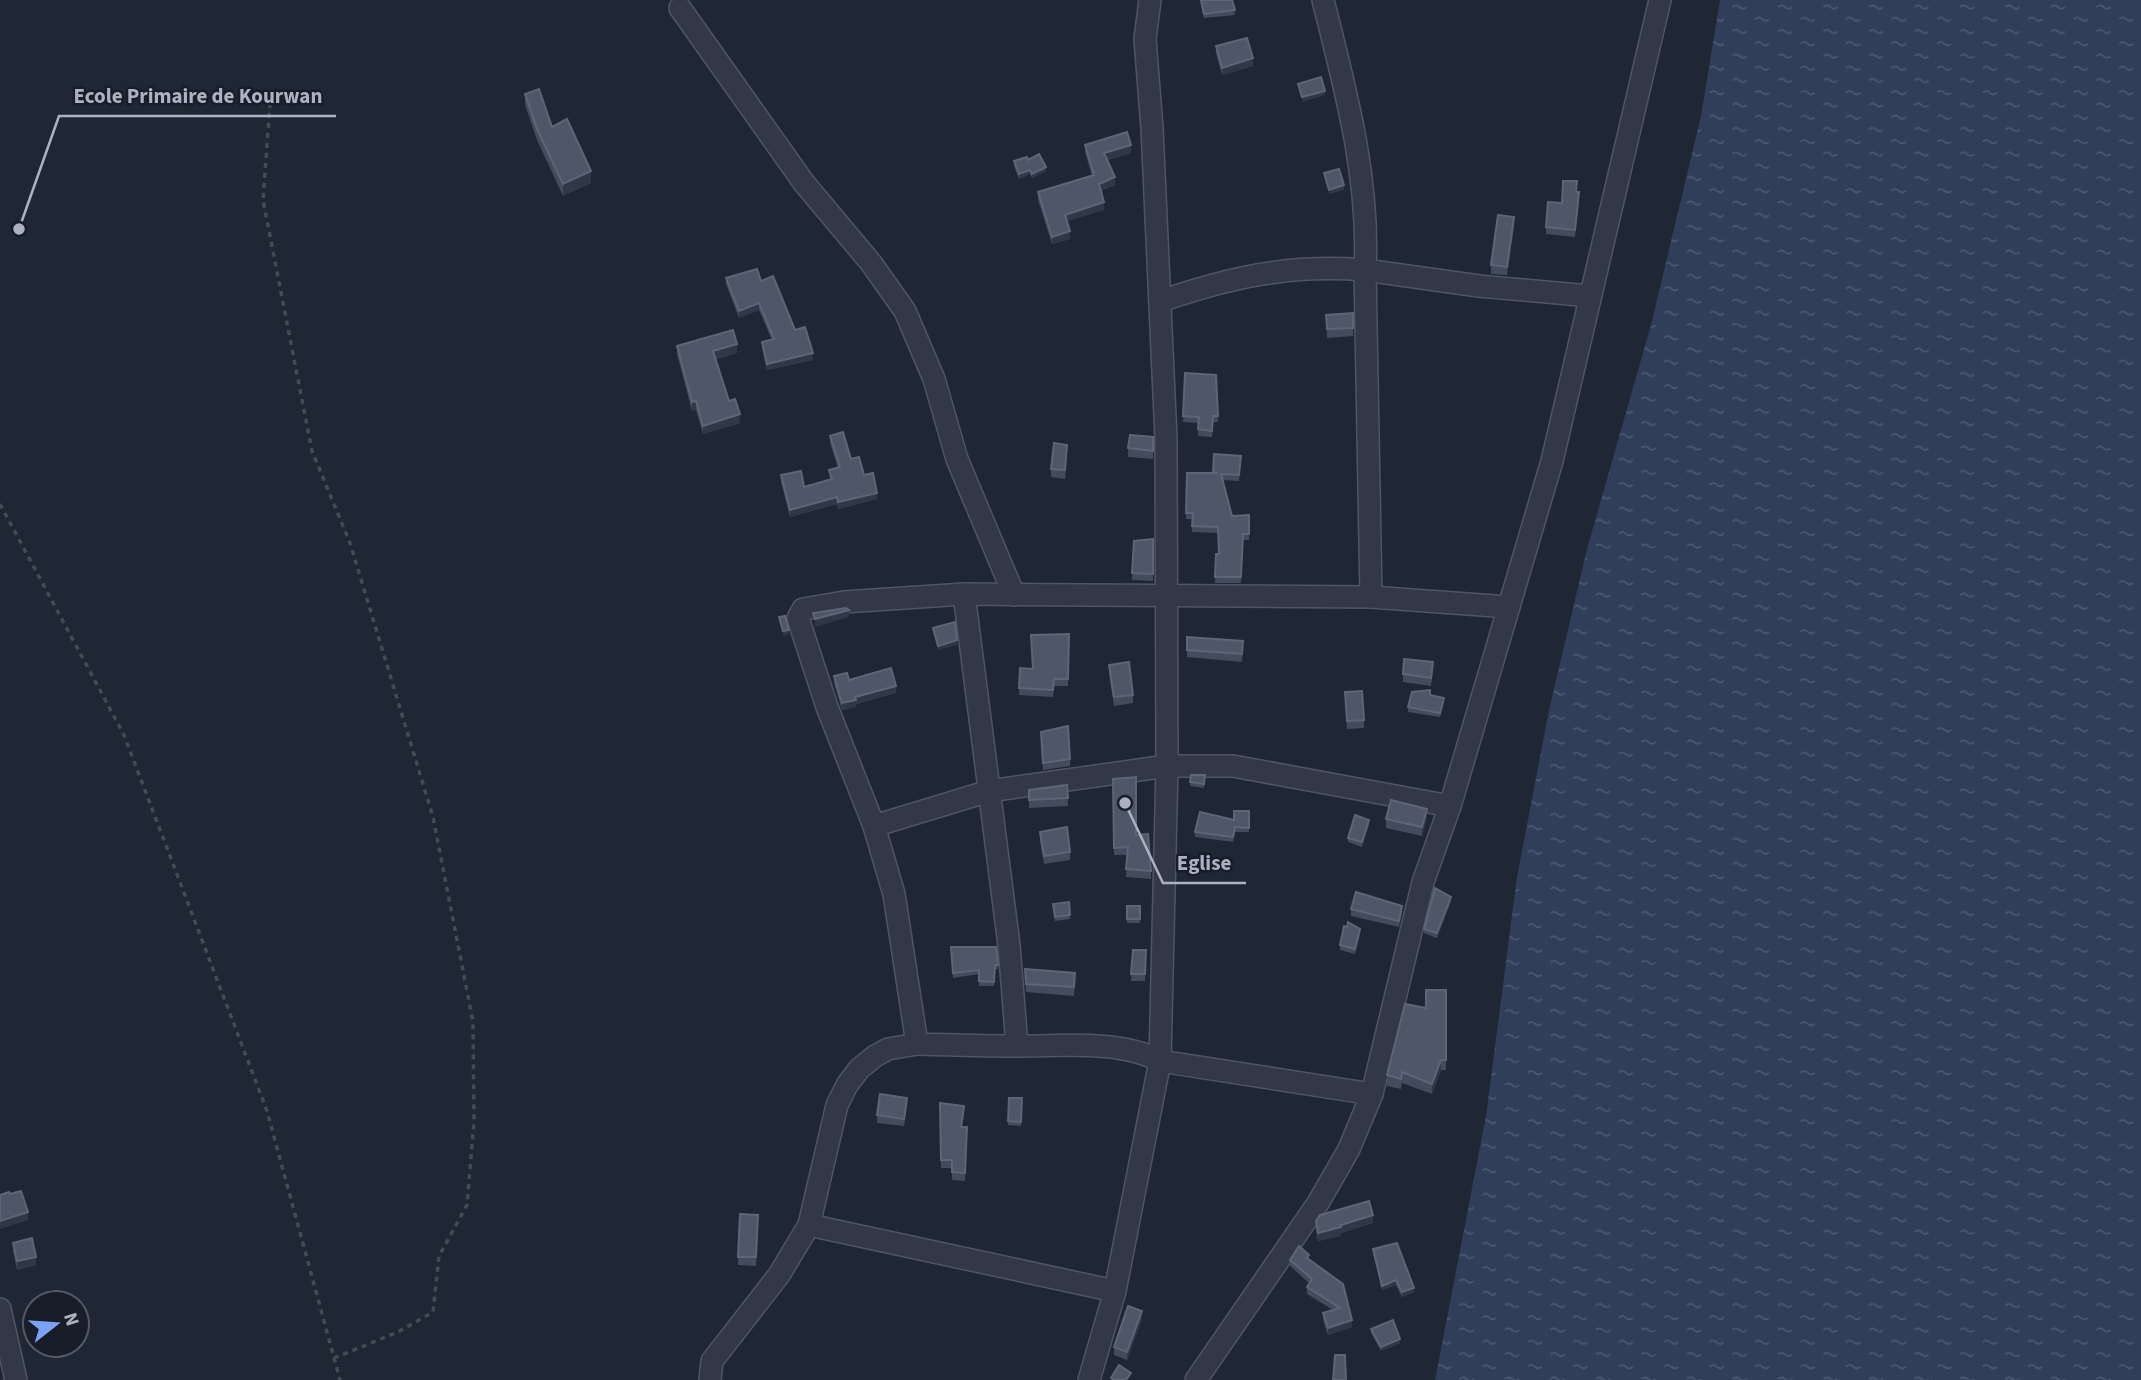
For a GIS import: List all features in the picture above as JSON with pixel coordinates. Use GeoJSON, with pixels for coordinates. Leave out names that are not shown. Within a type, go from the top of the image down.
{"type":"FeatureCollection","features":[{"type":"Feature","properties":{"kind":"street"},"geometry":{"type":"LineString","coordinates":[[1089,1380],[1115,1291],[1160,1061],[1167,765],[1166,439],[1152,128],[1144,39],[1150,0]]}},
{"type":"Feature","properties":{"kind":"street"},"geometry":{"type":"LineString","coordinates":[[1323,0],[1347,94],[1367,232],[1365,270],[1371,597]]}},
{"type":"Feature","properties":{"kind":"street"},"geometry":{"type":"LineString","coordinates":[[1196,1380],[1318,1203],[1349,1150],[1372,1094],[1423,883],[1450,806],[1552,461],[1660,0]]}},
{"type":"Feature","properties":{"kind":"street"},"geometry":{"type":"LineString","coordinates":[[680,8],[804,183],[871,263],[905,311],[934,379],[957,459],[1014,595]]}},
{"type":"Feature","properties":{"kind":"street"},"geometry":{"type":"LineString","coordinates":[[1161,301],[1212,284],[1275,270],[1340,268],[1479,286],[1590,296]]}},
{"type":"Feature","properties":{"kind":"street"},"geometry":{"type":"LineString","coordinates":[[917,1044],[894,894],[874,825],[827,707],[800,625],[799,614],[803,609],[835,603],[964,594],[1371,597],[1509,607]]}},
{"type":"Feature","properties":{"kind":"street"},"geometry":{"type":"LineString","coordinates":[[964,594],[1009,944],[1017,1046]]}},
{"type":"Feature","properties":{"kind":"street"},"geometry":{"type":"LineString","coordinates":[[874,825],[989,791],[1167,765],[1233,766],[1450,806]]}},
{"type":"Feature","properties":{"kind":"street"},"geometry":{"type":"LineString","coordinates":[[709,1380],[712,1361],[779,1275],[809,1225],[837,1105],[846,1085],[859,1069],[888,1049],[917,1044],[1094,1046],[1150,1055],[1160,1061],[1372,1094]]}},
{"type":"Feature","properties":{"kind":"street"},"geometry":{"type":"LineString","coordinates":[[809,1225],[1115,1291]]}},
{"type":"Feature","properties":{"kind":"street"},"geometry":{"type":"LineString","coordinates":[[0,1309],[16,1380]]}},
{"type":"Feature","properties":{"kind":"path"},"geometry":{"type":"LineString","coordinates":[[270,103],[263,200],[312,451],[350,543],[433,817],[473,1022],[474,1121],[467,1205],[439,1256],[433,1312],[398,1332],[334,1358]]}},
{"type":"Feature","properties":{"kind":"path"},"geometry":{"type":"LineString","coordinates":[[0,504],[124,735],[267,1111],[340,1380]]}},
{"type":"Feature","properties":{"kind":"water"},"geometry":{"type":"Polygon","coordinates":[[[1720,0],[2141,0],[2141,1380],[1435,1380],[1486,1116],[1517,877],[1549,710],[1587,549],[1651,325],[1701,116],[1720,0]]]}},
{"type":"Feature","properties":{"kind":"building"},"geometry":{"type":"Polygon","coordinates":[[[1201,0],[1232,0],[1235,10],[1204,14],[1201,0]]]}},
{"type":"Feature","properties":{"kind":"building"},"geometry":{"type":"Polygon","coordinates":[[[1247,38],[1253,58],[1222,68],[1216,46],[1247,38]]]}},
{"type":"Feature","properties":{"kind":"building"},"geometry":{"type":"Polygon","coordinates":[[[1321,77],[1325,91],[1302,97],[1298,84],[1321,77]]]}},
{"type":"Feature","properties":{"kind":"building"},"geometry":{"type":"Polygon","coordinates":[[[539,89],[552,127],[567,119],[591,171],[563,184],[537,129],[525,94],[539,89]]]}},
{"type":"Feature","properties":{"kind":"building"},"geometry":{"type":"Polygon","coordinates":[[[1127,132],[1131,145],[1104,153],[1115,177],[1099,184],[1104,202],[1065,215],[1070,231],[1052,237],[1038,192],[1094,175],[1085,145],[1127,132]]]}},
{"type":"Feature","properties":{"kind":"building"},"geometry":{"type":"Polygon","coordinates":[[[1039,154],[1046,167],[1032,174],[1030,170],[1019,174],[1014,161],[1027,157],[1028,160],[1039,154]]]}},
{"type":"Feature","properties":{"kind":"building"},"geometry":{"type":"Polygon","coordinates":[[[1339,169],[1344,185],[1329,190],[1324,173],[1339,169]]]}},
{"type":"Feature","properties":{"kind":"building"},"geometry":{"type":"Polygon","coordinates":[[[1563,181],[1577,181],[1576,192],[1579,192],[1575,230],[1546,227],[1548,202],[1562,203],[1563,181]]]}},
{"type":"Feature","properties":{"kind":"building"},"geometry":{"type":"Polygon","coordinates":[[[1498,215],[1514,217],[1507,267],[1491,265],[1498,215]]]}},
{"type":"Feature","properties":{"kind":"building"},"geometry":{"type":"Polygon","coordinates":[[[757,269],[761,281],[773,276],[795,330],[805,327],[813,353],[767,364],[762,342],[774,339],[759,303],[739,311],[726,278],[757,269]]]}},
{"type":"Feature","properties":{"kind":"building"},"geometry":{"type":"Polygon","coordinates":[[[1353,313],[1353,328],[1327,329],[1326,315],[1353,313]]]}},
{"type":"Feature","properties":{"kind":"building"},"geometry":{"type":"Polygon","coordinates":[[[733,330],[737,344],[713,351],[729,401],[735,399],[740,414],[703,426],[696,401],[692,402],[677,346],[733,330]]]}},
{"type":"Feature","properties":{"kind":"building"},"geometry":{"type":"Polygon","coordinates":[[[1185,373],[1216,375],[1218,416],[1213,416],[1212,431],[1198,429],[1199,417],[1183,416],[1185,373]]]}},
{"type":"Feature","properties":{"kind":"building"},"geometry":{"type":"Polygon","coordinates":[[[843,432],[851,459],[859,457],[864,475],[873,473],[877,493],[838,502],[837,497],[790,510],[781,475],[801,471],[804,487],[832,479],[829,470],[840,467],[830,436],[843,432]]]}},
{"type":"Feature","properties":{"kind":"building"},"geometry":{"type":"Polygon","coordinates":[[[1130,435],[1153,437],[1153,451],[1128,448],[1130,435]]]}},
{"type":"Feature","properties":{"kind":"building"},"geometry":{"type":"Polygon","coordinates":[[[1054,443],[1067,445],[1065,470],[1051,469],[1054,443]]]}},
{"type":"Feature","properties":{"kind":"building"},"geometry":{"type":"Polygon","coordinates":[[[1214,454],[1241,456],[1239,475],[1221,474],[1232,516],[1249,515],[1249,534],[1243,534],[1241,577],[1215,577],[1216,554],[1219,554],[1218,527],[1192,526],[1193,513],[1186,513],[1187,473],[1213,473],[1214,454]]]}},
{"type":"Feature","properties":{"kind":"building"},"geometry":{"type":"Polygon","coordinates":[[[1153,539],[1153,574],[1132,573],[1134,541],[1153,539]]]}},
{"type":"Feature","properties":{"kind":"building"},"geometry":{"type":"Polygon","coordinates":[[[846,608],[849,610],[815,619],[813,613],[846,608]]]}},
{"type":"Feature","properties":{"kind":"building"},"geometry":{"type":"Polygon","coordinates":[[[785,616],[789,630],[783,631],[779,617],[785,616]]]}},
{"type":"Feature","properties":{"kind":"building"},"geometry":{"type":"Polygon","coordinates":[[[955,622],[957,640],[938,646],[933,628],[955,622]]]}},
{"type":"Feature","properties":{"kind":"building"},"geometry":{"type":"Polygon","coordinates":[[[1069,634],[1068,679],[1054,679],[1053,690],[1019,688],[1020,668],[1033,669],[1031,635],[1069,634]]]}},
{"type":"Feature","properties":{"kind":"building"},"geometry":{"type":"Polygon","coordinates":[[[1187,637],[1243,641],[1242,654],[1187,650],[1187,637]]]}},
{"type":"Feature","properties":{"kind":"building"},"geometry":{"type":"Polygon","coordinates":[[[1404,659],[1433,662],[1431,678],[1403,674],[1404,659]]]}},
{"type":"Feature","properties":{"kind":"building"},"geometry":{"type":"Polygon","coordinates":[[[1129,662],[1133,695],[1114,697],[1109,665],[1129,662]]]}},
{"type":"Feature","properties":{"kind":"building"},"geometry":{"type":"Polygon","coordinates":[[[891,668],[896,686],[842,703],[834,676],[847,673],[849,680],[891,668]]]}},
{"type":"Feature","properties":{"kind":"building"},"geometry":{"type":"Polygon","coordinates":[[[1430,690],[1430,695],[1444,698],[1440,713],[1408,707],[1412,692],[1430,690]]]}},
{"type":"Feature","properties":{"kind":"building"},"geometry":{"type":"Polygon","coordinates":[[[1362,691],[1364,720],[1347,721],[1345,692],[1362,691]]]}},
{"type":"Feature","properties":{"kind":"building"},"geometry":{"type":"Polygon","coordinates":[[[1068,726],[1070,759],[1043,763],[1041,732],[1068,726]]]}},
{"type":"Feature","properties":{"kind":"building"},"geometry":{"type":"Polygon","coordinates":[[[1191,775],[1205,775],[1204,784],[1190,782],[1191,775]]]}},
{"type":"Feature","properties":{"kind":"building"},"geometry":{"type":"Polygon","coordinates":[[[1136,777],[1136,835],[1148,834],[1151,871],[1126,869],[1128,847],[1114,848],[1113,779],[1136,777]]]}},
{"type":"Feature","properties":{"kind":"building"},"geometry":{"type":"Polygon","coordinates":[[[1067,785],[1068,798],[1029,800],[1029,790],[1067,785]]]}},
{"type":"Feature","properties":{"kind":"building"},"geometry":{"type":"Polygon","coordinates":[[[1391,800],[1427,809],[1422,827],[1386,819],[1391,800]]]}},
{"type":"Feature","properties":{"kind":"building"},"geometry":{"type":"Polygon","coordinates":[[[1234,811],[1249,811],[1249,828],[1235,827],[1233,837],[1195,832],[1200,812],[1234,820],[1234,811]]]}},
{"type":"Feature","properties":{"kind":"building"},"geometry":{"type":"Polygon","coordinates":[[[1355,815],[1369,820],[1362,842],[1348,838],[1355,815]]]}},
{"type":"Feature","properties":{"kind":"building"},"geometry":{"type":"Polygon","coordinates":[[[1067,827],[1070,852],[1044,856],[1040,832],[1067,827]]]}},
{"type":"Feature","properties":{"kind":"building"},"geometry":{"type":"Polygon","coordinates":[[[1435,888],[1451,897],[1437,933],[1424,929],[1435,888]]]}},
{"type":"Feature","properties":{"kind":"building"},"geometry":{"type":"Polygon","coordinates":[[[1356,892],[1402,906],[1399,921],[1351,909],[1356,892]]]}},
{"type":"Feature","properties":{"kind":"building"},"geometry":{"type":"Polygon","coordinates":[[[1069,902],[1070,915],[1055,917],[1053,904],[1069,902]]]}},
{"type":"Feature","properties":{"kind":"building"},"geometry":{"type":"Polygon","coordinates":[[[1127,906],[1140,906],[1140,919],[1127,919],[1127,906]]]}},
{"type":"Feature","properties":{"kind":"building"},"geometry":{"type":"Polygon","coordinates":[[[1348,922],[1360,929],[1355,949],[1340,945],[1344,926],[1347,927],[1348,922]]]}},
{"type":"Feature","properties":{"kind":"building"},"geometry":{"type":"Polygon","coordinates":[[[951,947],[996,947],[998,965],[995,965],[994,982],[979,981],[979,970],[953,973],[951,947]]]}},
{"type":"Feature","properties":{"kind":"building"},"geometry":{"type":"Polygon","coordinates":[[[1133,950],[1146,950],[1145,974],[1131,974],[1133,950]]]}},
{"type":"Feature","properties":{"kind":"building"},"geometry":{"type":"Polygon","coordinates":[[[1025,969],[1075,973],[1074,987],[1026,984],[1025,969]]]}},
{"type":"Feature","properties":{"kind":"building"},"geometry":{"type":"Polygon","coordinates":[[[1426,990],[1446,990],[1446,1060],[1441,1060],[1432,1084],[1402,1072],[1401,1079],[1387,1075],[1405,1004],[1426,1008],[1426,990]]]}},
{"type":"Feature","properties":{"kind":"building"},"geometry":{"type":"Polygon","coordinates":[[[880,1094],[907,1098],[904,1119],[877,1115],[880,1094]]]}},
{"type":"Feature","properties":{"kind":"building"},"geometry":{"type":"Polygon","coordinates":[[[1009,1098],[1022,1098],[1021,1122],[1008,1121],[1009,1098]]]}},
{"type":"Feature","properties":{"kind":"building"},"geometry":{"type":"Polygon","coordinates":[[[940,1103],[964,1106],[961,1127],[967,1127],[965,1173],[952,1172],[952,1160],[941,1160],[940,1103]]]}},
{"type":"Feature","properties":{"kind":"building"},"geometry":{"type":"Polygon","coordinates":[[[21,1191],[28,1212],[0,1221],[0,1195],[21,1191]]]}},
{"type":"Feature","properties":{"kind":"building"},"geometry":{"type":"Polygon","coordinates":[[[1369,1201],[1373,1215],[1318,1233],[1316,1221],[1320,1215],[1369,1201]]]}},
{"type":"Feature","properties":{"kind":"building"},"geometry":{"type":"Polygon","coordinates":[[[740,1214],[758,1215],[756,1257],[738,1257],[740,1214]]]}},
{"type":"Feature","properties":{"kind":"building"},"geometry":{"type":"Polygon","coordinates":[[[32,1238],[36,1257],[17,1261],[13,1243],[32,1238]]]}},
{"type":"Feature","properties":{"kind":"building"},"geometry":{"type":"Polygon","coordinates":[[[1397,1243],[1414,1288],[1402,1292],[1396,1280],[1382,1286],[1373,1249],[1397,1243]]]}},
{"type":"Feature","properties":{"kind":"building"},"geometry":{"type":"Polygon","coordinates":[[[1299,1246],[1309,1255],[1307,1258],[1343,1284],[1352,1320],[1328,1328],[1323,1313],[1340,1308],[1307,1287],[1312,1279],[1290,1260],[1299,1246]]]}},
{"type":"Feature","properties":{"kind":"building"},"geometry":{"type":"Polygon","coordinates":[[[1128,1306],[1142,1311],[1127,1352],[1114,1347],[1128,1306]]]}},
{"type":"Feature","properties":{"kind":"building"},"geometry":{"type":"Polygon","coordinates":[[[1393,1320],[1400,1339],[1381,1347],[1371,1329],[1393,1320]]]}},
{"type":"Feature","properties":{"kind":"building"},"geometry":{"type":"Polygon","coordinates":[[[1335,1355],[1345,1355],[1346,1380],[1333,1380],[1335,1355]]]}},
{"type":"Feature","properties":{"kind":"building"},"geometry":{"type":"Polygon","coordinates":[[[1119,1365],[1131,1373],[1126,1380],[1111,1378],[1119,1365]]]}},
{"type":"Feature","properties":{"kind":"place","name":"Ecole Primaire de Kourwan"},"geometry":{"type":"Point","coordinates":[19,229]}},
{"type":"Feature","properties":{"kind":"place","name":"Eglise"},"geometry":{"type":"Point","coordinates":[1125,803]}}]}
